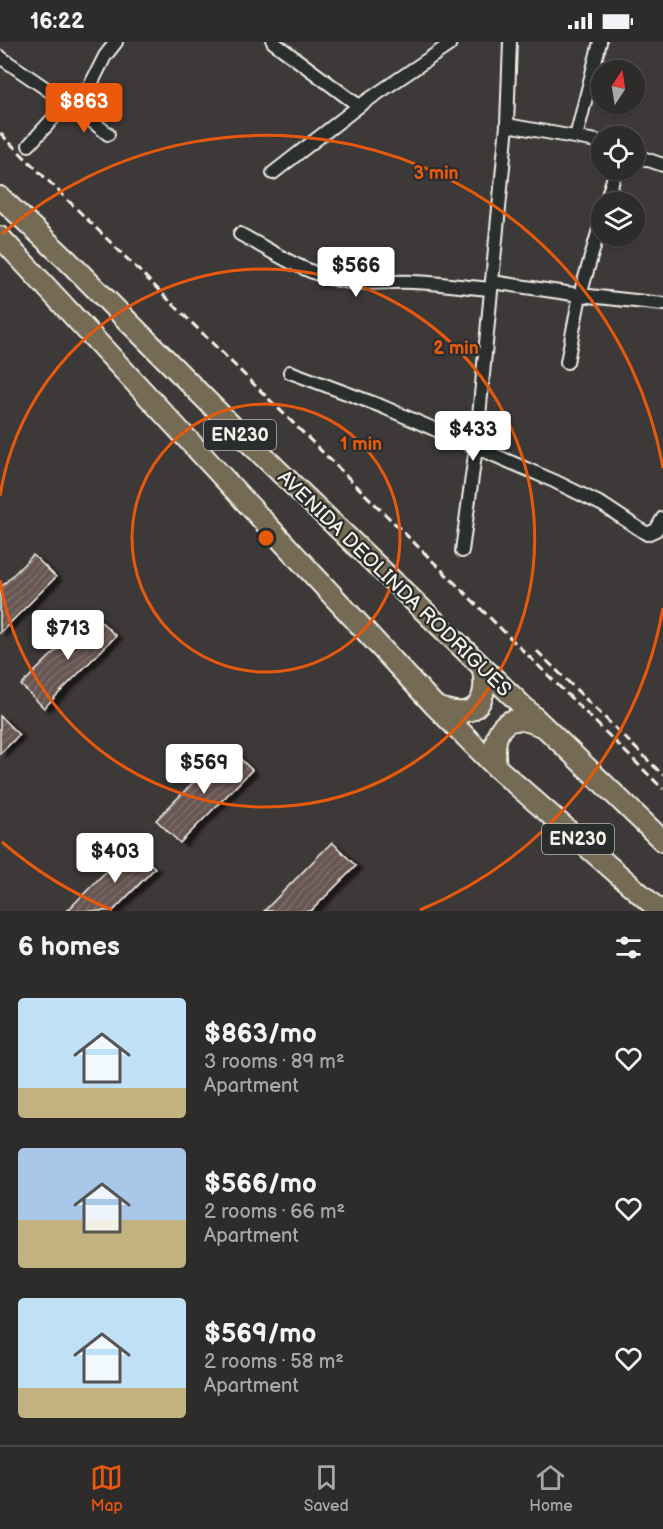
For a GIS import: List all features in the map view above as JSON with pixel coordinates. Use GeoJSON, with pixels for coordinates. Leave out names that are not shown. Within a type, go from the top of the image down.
{"type":"FeatureCollection","features":[{"type":"Feature","properties":{"kind":"highway","name":"AVENIDA DEOLINDA RODRIGUES"},"geometry":{"type":"LineString","coordinates":[[0,198],[67,261],[243,437],[663,841]]}},
{"type":"Feature","properties":{"kind":"highway","name":"EN230"},"geometry":{"type":"LineString","coordinates":[[0,237],[435,706],[496,767],[660,911]]}},
{"type":"Feature","properties":{"kind":"highway"},"geometry":{"type":"LineString","coordinates":[[435,706],[458,714],[475,707],[485,691],[483,669]]}},
{"type":"Feature","properties":{"kind":"highway"},"geometry":{"type":"LineString","coordinates":[[496,767],[494,743],[503,726],[511,721],[521,720],[548,729]]}},
{"type":"Feature","properties":{"kind":"street"},"geometry":{"type":"LineString","coordinates":[[29,145],[72,106],[116,42]]}},
{"type":"Feature","properties":{"kind":"street"},"geometry":{"type":"LineString","coordinates":[[273,42],[359,106]]}},
{"type":"Feature","properties":{"kind":"street"},"geometry":{"type":"LineString","coordinates":[[273,173],[359,106],[449,45],[450,42]]}},
{"type":"Feature","properties":{"kind":"street"},"geometry":{"type":"LineString","coordinates":[[462,551],[476,447],[507,125],[510,42]]}},
{"type":"Feature","properties":{"kind":"street"},"geometry":{"type":"LineString","coordinates":[[576,137],[600,42]]}},
{"type":"Feature","properties":{"kind":"street"},"geometry":{"type":"LineString","coordinates":[[0,57],[72,106],[108,134]]}},
{"type":"Feature","properties":{"kind":"street"},"geometry":{"type":"LineString","coordinates":[[507,125],[591,140]]}},
{"type":"Feature","properties":{"kind":"street"},"geometry":{"type":"LineString","coordinates":[[645,159],[663,165]]}},
{"type":"Feature","properties":{"kind":"street"},"geometry":{"type":"LineString","coordinates":[[240,234],[293,263],[323,276],[343,281],[365,284],[426,283],[491,286],[663,304]]}},
{"type":"Feature","properties":{"kind":"street"},"geometry":{"type":"LineString","coordinates":[[567,362],[580,295],[594,246]]}},
{"type":"Feature","properties":{"kind":"street"},"geometry":{"type":"LineString","coordinates":[[290,372],[381,406],[554,481],[603,505],[647,534],[656,530],[663,518]]}},
{"type":"Feature","properties":{"kind":"building"},"geometry":{"type":"Polygon","coordinates":[[[33,555],[56,577],[0,633],[0,588],[33,555]]]}},
{"type":"Feature","properties":{"kind":"building"},"geometry":{"type":"Polygon","coordinates":[[[93,614],[116,636],[44,708],[21,685],[93,614]]]}},
{"type":"Feature","properties":{"kind":"building"},"geometry":{"type":"Polygon","coordinates":[[[0,716],[19,735],[0,754],[0,716]]]}},
{"type":"Feature","properties":{"kind":"building"},"geometry":{"type":"Polygon","coordinates":[[[228,747],[252,770],[180,843],[156,820],[228,747]]]}},
{"type":"Feature","properties":{"kind":"building"},"geometry":{"type":"Polygon","coordinates":[[[332,842],[356,866],[311,911],[264,911],[332,842]]]}},
{"type":"Feature","properties":{"kind":"building"},"geometry":{"type":"Polygon","coordinates":[[[131,846],[155,868],[113,911],[67,911],[131,846]]]}},
{"type":"Feature","properties":{"kind":"railway"},"geometry":{"type":"LineString","coordinates":[[0,133],[663,789]]}},
{"type":"Feature","properties":{"kind":"railway"},"geometry":{"type":"LineString","coordinates":[[537,651],[663,775]]}}]}
